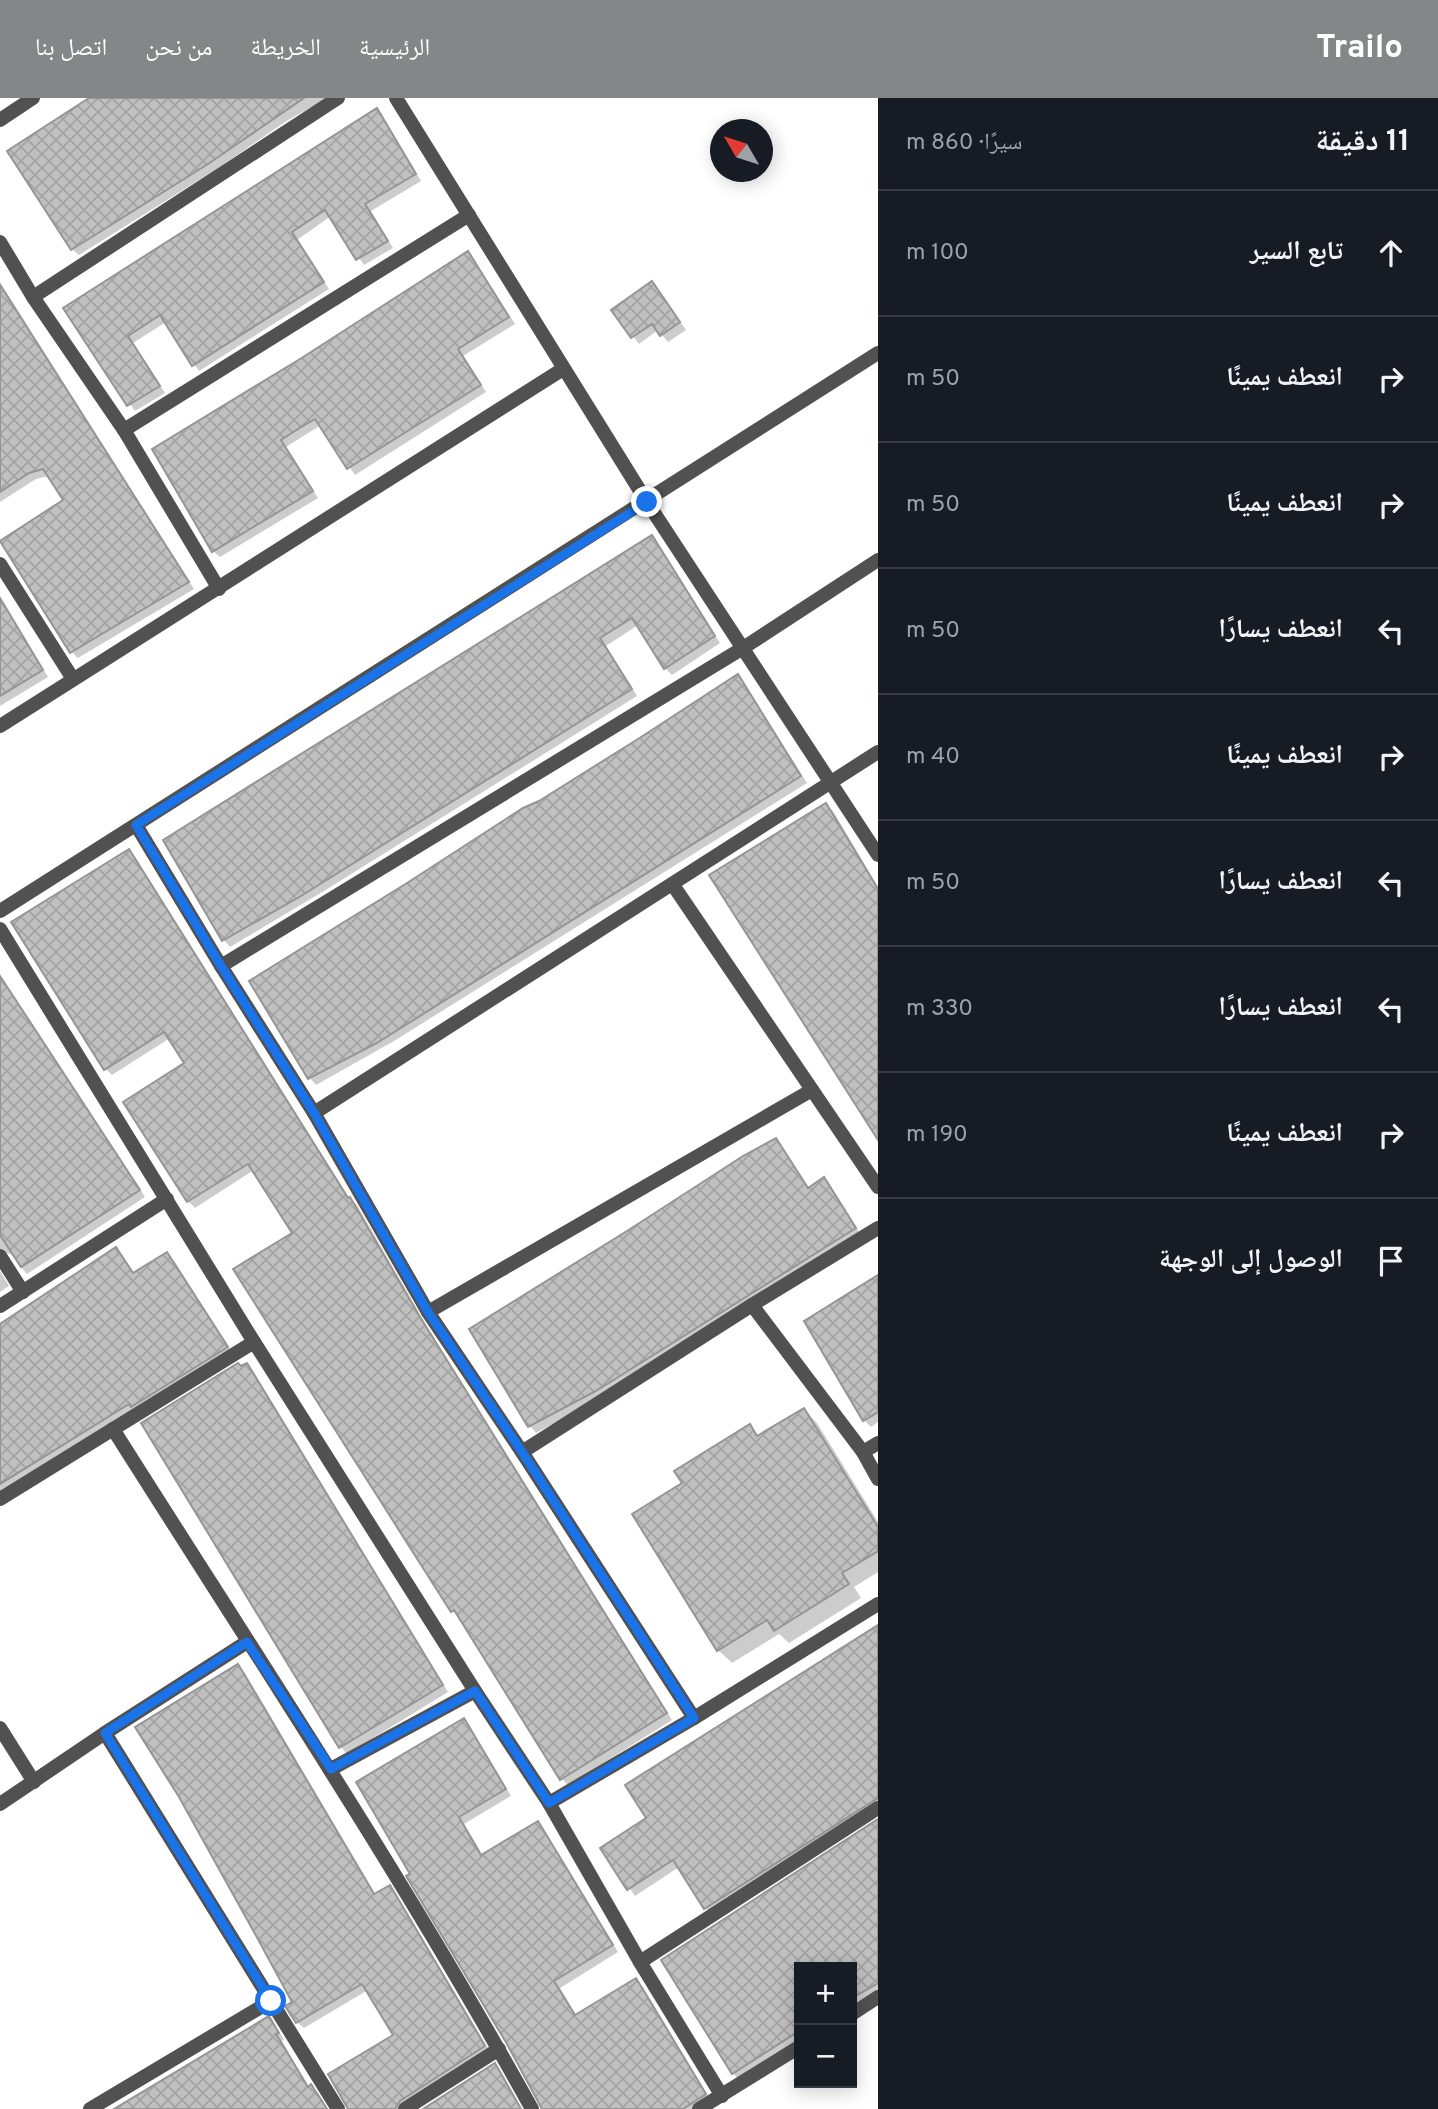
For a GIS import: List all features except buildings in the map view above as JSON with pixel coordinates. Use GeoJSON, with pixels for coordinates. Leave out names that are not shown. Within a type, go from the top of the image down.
{"type":"FeatureCollection","features":[{"type":"Feature","properties":{"kind":"street"},"geometry":{"type":"LineString","coordinates":[[0,120],[33,98]]}},
{"type":"Feature","properties":{"kind":"street"},"geometry":{"type":"LineString","coordinates":[[33,297],[338,98]]}},
{"type":"Feature","properties":{"kind":"street"},"geometry":{"type":"LineString","coordinates":[[396,98],[647,502],[878,855]]}},
{"type":"Feature","properties":{"kind":"street"},"geometry":{"type":"LineString","coordinates":[[124,430],[469,215]]}},
{"type":"Feature","properties":{"kind":"street"},"geometry":{"type":"LineString","coordinates":[[0,242],[33,297],[124,430],[219,589]]}},
{"type":"Feature","properties":{"kind":"street"},"geometry":{"type":"LineString","coordinates":[[0,911],[878,353]]}},
{"type":"Feature","properties":{"kind":"street"},"geometry":{"type":"LineString","coordinates":[[0,726],[563,369]]}},
{"type":"Feature","properties":{"kind":"street"},"geometry":{"type":"LineString","coordinates":[[221,966],[743,648],[878,560]]}},
{"type":"Feature","properties":{"kind":"street"},"geometry":{"type":"LineString","coordinates":[[0,564],[73,680]]}},
{"type":"Feature","properties":{"kind":"street"},"geometry":{"type":"LineString","coordinates":[[314,1113],[878,752]]}},
{"type":"Feature","properties":{"kind":"street"},"geometry":{"type":"LineString","coordinates":[[136,825],[314,1113],[428,1312],[694,1718]]}},
{"type":"Feature","properties":{"kind":"street"},"geometry":{"type":"LineString","coordinates":[[673,885],[878,1187]]}},
{"type":"Feature","properties":{"kind":"street"},"geometry":{"type":"LineString","coordinates":[[0,929],[254,1342],[549,1803],[640,1962],[722,2095]]}},
{"type":"Feature","properties":{"kind":"street"},"geometry":{"type":"LineString","coordinates":[[428,1312],[812,1090]]}},
{"type":"Feature","properties":{"kind":"street"},"geometry":{"type":"LineString","coordinates":[[0,1306],[167,1199]]}},
{"type":"Feature","properties":{"kind":"street"},"geometry":{"type":"LineString","coordinates":[[522,1452],[878,1228]]}},
{"type":"Feature","properties":{"kind":"street"},"geometry":{"type":"LineString","coordinates":[[0,1256],[23,1292]]}},
{"type":"Feature","properties":{"kind":"street"},"geometry":{"type":"LineString","coordinates":[[752,1305],[863,1452],[878,1479]]}},
{"type":"Feature","properties":{"kind":"street"},"geometry":{"type":"LineString","coordinates":[[0,1499],[254,1342]]}},
{"type":"Feature","properties":{"kind":"street"},"geometry":{"type":"LineString","coordinates":[[113,1429],[247,1642],[331,1769],[499,2049],[532,2109]]}},
{"type":"Feature","properties":{"kind":"street"},"geometry":{"type":"LineString","coordinates":[[863,1452],[878,1443]]}},
{"type":"Feature","properties":{"kind":"street"},"geometry":{"type":"LineString","coordinates":[[549,1803],[694,1718],[878,1604]]}},
{"type":"Feature","properties":{"kind":"street"},"geometry":{"type":"LineString","coordinates":[[0,1804],[247,1642]]}},
{"type":"Feature","properties":{"kind":"street"},"geometry":{"type":"LineString","coordinates":[[331,1769],[475,1691]]}},
{"type":"Feature","properties":{"kind":"street"},"geometry":{"type":"LineString","coordinates":[[0,1728],[34,1782]]}},
{"type":"Feature","properties":{"kind":"street"},"geometry":{"type":"LineString","coordinates":[[105,1733],[338,2109]]}},
{"type":"Feature","properties":{"kind":"street"},"geometry":{"type":"LineString","coordinates":[[640,1962],[878,1808]]}},
{"type":"Feature","properties":{"kind":"street"},"geometry":{"type":"LineString","coordinates":[[857,2011],[878,1997]]}},
{"type":"Feature","properties":{"kind":"street"},"geometry":{"type":"LineString","coordinates":[[89,2109],[271,2001]]}},
{"type":"Feature","properties":{"kind":"street"},"geometry":{"type":"LineString","coordinates":[[405,2109],[499,2049]]}},
{"type":"Feature","properties":{"kind":"street"},"geometry":{"type":"LineString","coordinates":[[699,2109],[794,2050]]}},
{"type":"Feature","properties":{"kind":"route"},"geometry":{"type":"LineString","coordinates":[[271,2001],[105,1733],[247,1642],[331,1769],[475,1691],[549,1803],[694,1718],[428,1312],[314,1113],[136,825],[647,502]]}}]}
